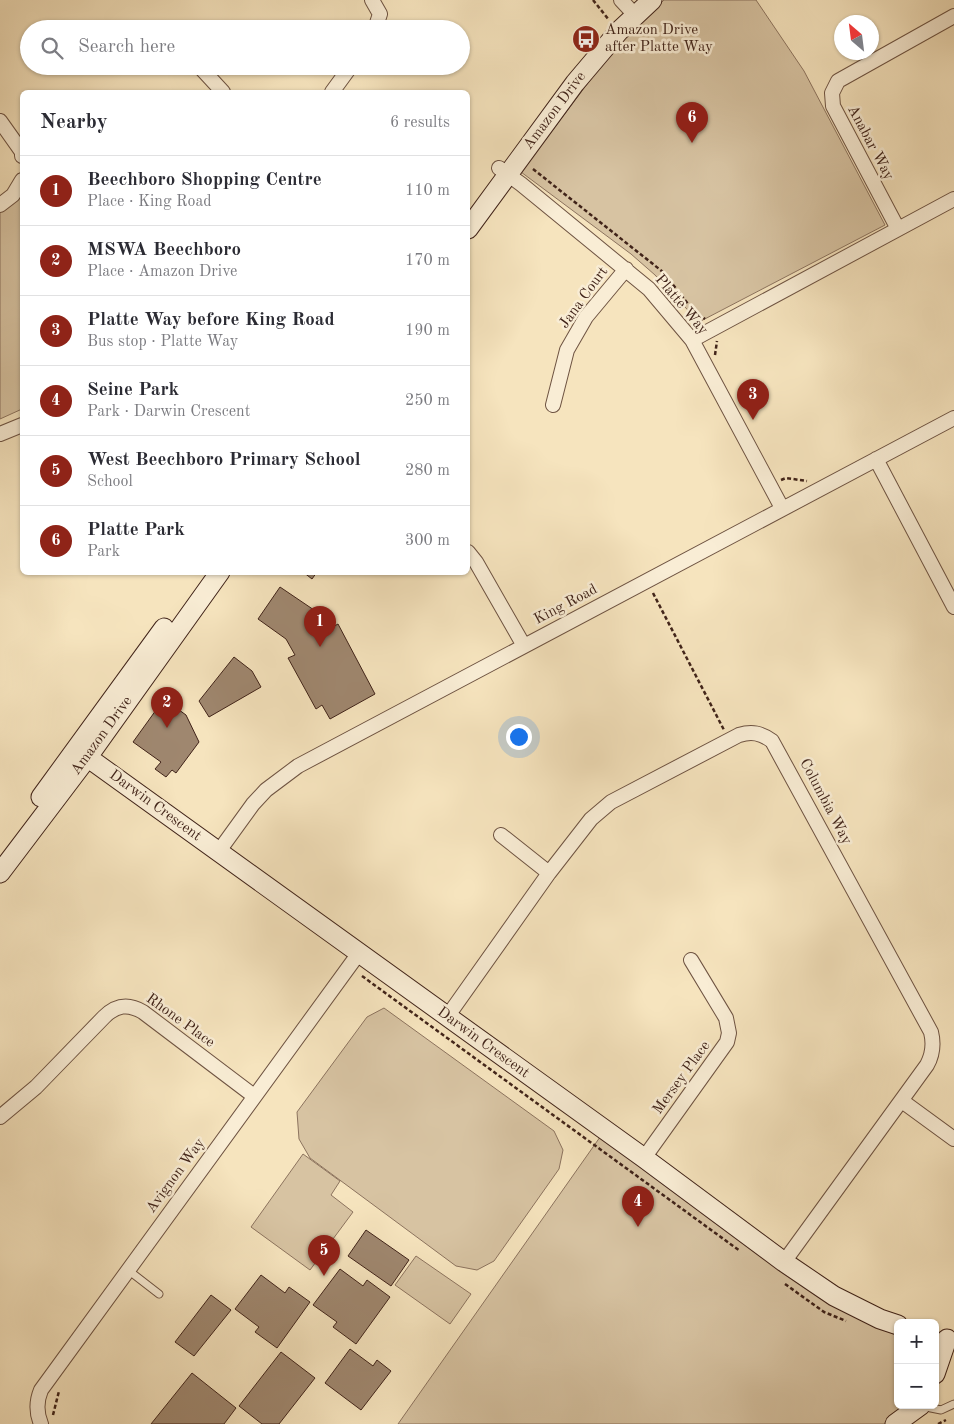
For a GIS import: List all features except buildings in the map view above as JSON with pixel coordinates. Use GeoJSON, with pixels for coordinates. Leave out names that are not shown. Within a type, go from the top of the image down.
{"type":"FeatureCollection","features":[{"type":"Feature","properties":{"kind":"street"},"geometry":{"type":"LineString","coordinates":[[372,0],[380,14],[378,20]]}},
{"type":"Feature","properties":{"kind":"street","name":"Amazon Drive"},"geometry":{"type":"LineString","coordinates":[[470,226],[504,171],[579,60],[629,5],[652,0]]}},
{"type":"Feature","properties":{"kind":"street","name":"Anabar Way"},"geometry":{"type":"LineString","coordinates":[[898,229],[833,106],[832,93],[838,81],[954,16]]}},
{"type":"Feature","properties":{"kind":"street"},"geometry":{"type":"LineString","coordinates":[[207,75],[221,90]]}},
{"type":"Feature","properties":{"kind":"street"},"geometry":{"type":"LineString","coordinates":[[333,90],[344,75]]}},
{"type":"Feature","properties":{"kind":"street"},"geometry":{"type":"LineString","coordinates":[[0,121],[20,149]]}},
{"type":"Feature","properties":{"kind":"street","name":"Amazon Drive"},"geometry":{"type":"LineString","coordinates":[[470,209],[504,171]]}},
{"type":"Feature","properties":{"kind":"street","name":"Platte Way"},"geometry":{"type":"LineString","coordinates":[[504,171],[649,289],[692,340],[782,508]]}},
{"type":"Feature","properties":{"kind":"street"},"geometry":{"type":"LineString","coordinates":[[0,204],[13,195],[20,183]]}},
{"type":"Feature","properties":{"kind":"street"},"geometry":{"type":"LineString","coordinates":[[692,340],[954,199]]}},
{"type":"Feature","properties":{"kind":"street","name":"Jana Court"},"geometry":{"type":"LineString","coordinates":[[553,405],[568,350],[586,317],[626,269]]}},
{"type":"Feature","properties":{"kind":"street","name":"King Road"},"geometry":{"type":"LineString","coordinates":[[218,851],[253,804],[266,790],[298,766],[954,418]]}},
{"type":"Feature","properties":{"kind":"street"},"geometry":{"type":"LineString","coordinates":[[0,434],[20,426]]}},
{"type":"Feature","properties":{"kind":"street"},"geometry":{"type":"LineString","coordinates":[[876,459],[954,606]]}},
{"type":"Feature","properties":{"kind":"street"},"geometry":{"type":"LineString","coordinates":[[470,554],[524,646]]}},
{"type":"Feature","properties":{"kind":"street","name":"Amazon Drive"},"geometry":{"type":"LineString","coordinates":[[0,873],[202,575]]}},
{"type":"Feature","properties":{"kind":"street","name":"Amazon Drive"},"geometry":{"type":"LineString","coordinates":[[0,853],[81,753],[218,575]]}},
{"type":"Feature","properties":{"kind":"street","name":"Columbia Way"},"geometry":{"type":"LineString","coordinates":[[447,1017],[549,873],[591,819],[611,802],[747,733],[755,732],[772,741],[931,1032],[933,1049],[931,1058],[902,1101],[784,1262]]}},
{"type":"Feature","properties":{"kind":"street","name":"Darwin Crescent"},"geometry":{"type":"LineString","coordinates":[[81,753],[644,1158],[784,1262],[834,1296],[880,1319],[894,1324]]}},
{"type":"Feature","properties":{"kind":"street"},"geometry":{"type":"LineString","coordinates":[[502,835],[549,873]]}},
{"type":"Feature","properties":{"kind":"street","name":"Avignon Way"},"geometry":{"type":"LineString","coordinates":[[41,1424],[37,1411],[41,1390],[358,953]]}},
{"type":"Feature","properties":{"kind":"street","name":"Mersey Place"},"geometry":{"type":"LineString","coordinates":[[644,1158],[727,1042],[729,1033],[726,1018],[691,960]]}},
{"type":"Feature","properties":{"kind":"street","name":"Rhone Place"},"geometry":{"type":"LineString","coordinates":[[0,1117],[36,1086],[104,1017],[120,1006],[136,1007],[254,1096]]}},
{"type":"Feature","properties":{"kind":"street"},"geometry":{"type":"LineString","coordinates":[[902,1101],[954,1139]]}},
{"type":"Feature","properties":{"kind":"street"},"geometry":{"type":"LineString","coordinates":[[938,1364],[946,1338]]}},
{"type":"Feature","properties":{"kind":"street"},"geometry":{"type":"LineString","coordinates":[[895,1424],[917,1409]]}},
{"type":"Feature","properties":{"kind":"lane"},"geometry":{"type":"LineString","coordinates":[[128,1270],[159,1294]]}},
{"type":"Feature","properties":{"kind":"lane"},"geometry":{"type":"LineString","coordinates":[[936,1409],[941,1410],[954,1404]]}},
{"type":"Feature","properties":{"kind":"path"},"geometry":{"type":"LineString","coordinates":[[646,580],[730,740]]}},
{"type":"Feature","properties":{"kind":"path"},"geometry":{"type":"LineString","coordinates":[[360,975],[744,1254]]}},
{"type":"Feature","properties":{"kind":"path"},"geometry":{"type":"LineString","coordinates":[[784,1283],[824,1312],[850,1323]]}},
{"type":"Feature","properties":{"kind":"shaded area"},"geometry":{"type":"Polygon","coordinates":[[[664,0],[756,0],[804,71],[885,225],[699,322],[655,275],[631,254],[521,172],[612,51],[664,0]]]}},
{"type":"Feature","properties":{"kind":"shaded area"},"geometry":{"type":"Polygon","coordinates":[[[20,196],[20,410],[0,419],[0,211],[20,196]]]}},
{"type":"Feature","properties":{"kind":"shaded area"},"geometry":{"type":"Polygon","coordinates":[[[384,1008],[554,1131],[563,1150],[559,1169],[494,1261],[477,1270],[456,1266],[310,1158],[299,1139],[297,1112],[367,1017],[384,1008]]]}},
{"type":"Feature","properties":{"kind":"shaded area"},"geometry":{"type":"Polygon","coordinates":[[[605,1130],[834,1296],[894,1323],[894,1409],[916,1409],[895,1424],[398,1424],[605,1130]]]}},
{"type":"Feature","properties":{"kind":"shaded area"},"geometry":{"type":"Polygon","coordinates":[[[303,1154],[340,1181],[331,1195],[353,1212],[310,1270],[251,1227],[303,1154]]]}},
{"type":"Feature","properties":{"kind":"shaded area"},"geometry":{"type":"Polygon","coordinates":[[[416,1256],[471,1294],[450,1324],[395,1285],[416,1256]]]}},
{"type":"Feature","properties":{"kind":"place","name":"Amazon Drive after Platte Way"},"geometry":{"type":"Point","coordinates":[586,39]}},
{"type":"Feature","properties":{"kind":"place","name":"Platte Park"},"geometry":{"type":"Point","coordinates":[692,143]}},
{"type":"Feature","properties":{"kind":"place","name":"Platte Way before King Road"},"geometry":{"type":"Point","coordinates":[753,420]}},
{"type":"Feature","properties":{"kind":"place","name":"Beechboro Shopping Centre"},"geometry":{"type":"Point","coordinates":[320,647]}},
{"type":"Feature","properties":{"kind":"place","name":"MSWA Beechboro"},"geometry":{"type":"Point","coordinates":[167,728]}},
{"type":"Feature","properties":{"kind":"place","name":"Seine Park"},"geometry":{"type":"Point","coordinates":[638,1227]}},
{"type":"Feature","properties":{"kind":"place","name":"West Beechboro Primary School"},"geometry":{"type":"Point","coordinates":[324,1276]}}]}
